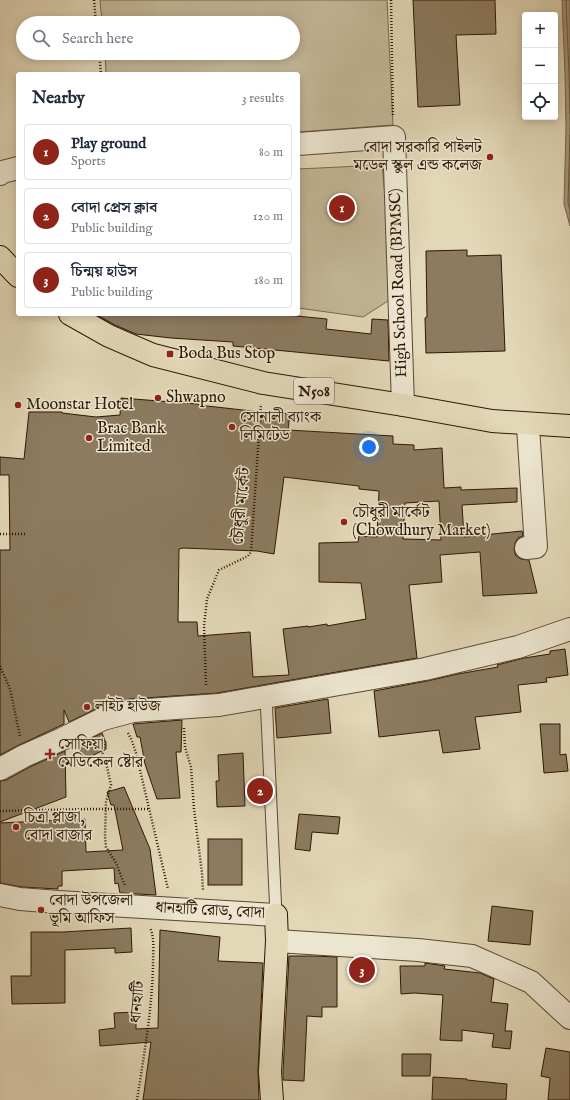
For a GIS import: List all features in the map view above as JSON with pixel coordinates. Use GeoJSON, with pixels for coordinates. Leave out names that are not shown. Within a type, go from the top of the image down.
{"type":"FeatureCollection","features":[{"type":"Feature","properties":{"kind":"main road"},"geometry":{"type":"LineString","coordinates":[[0,257],[16,274]]}},
{"type":"Feature","properties":{"kind":"main road","name":"N508"},"geometry":{"type":"LineString","coordinates":[[74,316],[109,336],[153,355],[262,383],[492,420],[570,426]]}},
{"type":"Feature","properties":{"kind":"main road"},"geometry":{"type":"LineString","coordinates":[[272,1100],[270,1072],[277,941],[276,915]]}},
{"type":"Feature","properties":{"kind":"street"},"geometry":{"type":"LineString","coordinates":[[300,144],[394,137]]}},
{"type":"Feature","properties":{"kind":"street","name":"High School Road (BPMSC)"},"geometry":{"type":"LineString","coordinates":[[394,137],[403,405]]}},
{"type":"Feature","properties":{"kind":"street"},"geometry":{"type":"LineString","coordinates":[[0,174],[2,172],[16,168]]}},
{"type":"Feature","properties":{"kind":"street"},"geometry":{"type":"LineString","coordinates":[[526,548],[536,547],[528,427]]}},
{"type":"Feature","properties":{"kind":"street"},"geometry":{"type":"LineString","coordinates":[[0,769],[24,756],[101,720],[133,711],[219,705],[425,669],[518,647],[570,628]]}},
{"type":"Feature","properties":{"kind":"street","name":"ধানহাটি রোড, বোদা"},"geometry":{"type":"LineString","coordinates":[[0,895],[58,902],[276,915]]}},
{"type":"Feature","properties":{"kind":"street"},"geometry":{"type":"LineString","coordinates":[[277,941],[418,950],[472,956],[531,982],[570,1018]]}},
{"type":"Feature","properties":{"kind":"lane"},"geometry":{"type":"LineString","coordinates":[[266,696],[276,915]]}},
{"type":"Feature","properties":{"kind":"path"},"geometry":{"type":"LineString","coordinates":[[94,0],[95,16]]}},
{"type":"Feature","properties":{"kind":"path"},"geometry":{"type":"LineString","coordinates":[[391,0],[394,137]]}},
{"type":"Feature","properties":{"kind":"path"},"geometry":{"type":"LineString","coordinates":[[100,60],[101,72]]}},
{"type":"Feature","properties":{"kind":"path","name":"চৌধুরী মার্কেট"},"geometry":{"type":"LineString","coordinates":[[206,706],[204,626],[207,599],[219,570],[248,556],[252,552],[262,383]]}},
{"type":"Feature","properties":{"kind":"path"},"geometry":{"type":"LineString","coordinates":[[0,534],[25,534]]}},
{"type":"Feature","properties":{"kind":"path"},"geometry":{"type":"LineString","coordinates":[[0,666],[10,689],[24,756]]}},
{"type":"Feature","properties":{"kind":"path"},"geometry":{"type":"LineString","coordinates":[[183,707],[185,747],[191,767],[194,809],[202,873]]}},
{"type":"Feature","properties":{"kind":"path"},"geometry":{"type":"LineString","coordinates":[[101,720],[114,723],[126,730],[132,741],[172,909]]}},
{"type":"Feature","properties":{"kind":"path","name":"ধানহাটি"},"geometry":{"type":"LineString","coordinates":[[101,720],[106,731],[102,756],[107,767],[111,785],[106,802],[106,847],[121,874],[127,890],[139,907],[152,932],[152,992],[137,1100]]}},
{"type":"Feature","properties":{"kind":"path"},"geometry":{"type":"LineString","coordinates":[[0,811],[149,809]]}},
{"type":"Feature","properties":{"kind":"shaded area"},"geometry":{"type":"Polygon","coordinates":[[[100,0],[387,0],[393,125],[300,132],[300,72],[106,72],[105,60],[300,60],[300,16],[101,16],[100,0]]]}},
{"type":"Feature","properties":{"kind":"shaded area"},"geometry":{"type":"Polygon","coordinates":[[[382,165],[390,247],[391,299],[363,317],[300,308],[300,169],[382,165]]]}},
{"type":"Feature","properties":{"kind":"water"},"geometry":{"type":"Polygon","coordinates":[[[562,0],[570,0],[570,226],[564,204],[566,128],[562,0]]]}},
{"type":"Feature","properties":{"kind":"building"},"geometry":{"type":"Polygon","coordinates":[[[413,0],[495,0],[496,34],[456,35],[460,105],[418,107],[413,0]]]}},
{"type":"Feature","properties":{"kind":"building"},"geometry":{"type":"Polygon","coordinates":[[[467,250],[467,256],[501,255],[505,351],[426,353],[426,251],[467,250]]]}},
{"type":"Feature","properties":{"kind":"building"},"geometry":{"type":"Polygon","coordinates":[[[99,316],[296,316],[327,319],[326,329],[371,334],[372,319],[388,320],[389,361],[233,346],[233,342],[136,334],[99,316]]]}},
{"type":"Feature","properties":{"kind":"building"},"geometry":{"type":"Polygon","coordinates":[[[121,398],[198,404],[270,413],[270,411],[290,414],[288,430],[393,436],[393,444],[414,445],[414,450],[442,448],[444,488],[461,487],[461,490],[517,488],[517,502],[462,505],[464,537],[522,531],[523,536],[518,538],[515,543],[514,550],[516,556],[521,559],[529,560],[537,593],[483,596],[480,552],[440,555],[442,582],[409,585],[417,658],[217,693],[130,699],[98,708],[69,722],[64,710],[64,724],[0,755],[0,550],[10,550],[9,475],[0,475],[0,457],[24,459],[29,412],[62,412],[96,417],[120,415],[121,398]],[[284,477],[274,554],[257,551],[179,549],[178,622],[197,622],[198,636],[250,632],[253,677],[289,675],[283,629],[327,624],[327,626],[366,619],[361,583],[319,582],[319,543],[358,542],[359,536],[377,537],[379,491],[359,489],[359,486],[284,477]],[[439,501],[405,503],[403,539],[441,540],[439,501]]]}},
{"type":"Feature","properties":{"kind":"building"},"geometry":{"type":"Polygon","coordinates":[[[565,649],[568,675],[546,678],[547,682],[518,685],[521,712],[475,717],[480,749],[443,753],[439,730],[379,737],[374,691],[498,667],[497,665],[524,658],[550,654],[550,651],[565,649]]]}},
{"type":"Feature","properties":{"kind":"building"},"geometry":{"type":"Polygon","coordinates":[[[328,699],[331,733],[277,738],[275,708],[328,699]]]}},
{"type":"Feature","properties":{"kind":"building"},"geometry":{"type":"Polygon","coordinates":[[[182,720],[181,752],[176,752],[180,798],[157,799],[145,764],[140,737],[137,737],[133,724],[182,720]]]}},
{"type":"Feature","properties":{"kind":"building"},"geometry":{"type":"Polygon","coordinates":[[[540,724],[560,724],[560,755],[566,754],[568,771],[544,773],[540,724]]]}},
{"type":"Feature","properties":{"kind":"building"},"geometry":{"type":"Polygon","coordinates":[[[102,733],[106,743],[106,749],[83,760],[78,745],[102,733]]]}},
{"type":"Feature","properties":{"kind":"building"},"geometry":{"type":"Polygon","coordinates":[[[65,751],[66,797],[0,822],[0,781],[6,780],[65,751]]]}},
{"type":"Feature","properties":{"kind":"building"},"geometry":{"type":"Polygon","coordinates":[[[243,753],[245,806],[217,807],[216,781],[219,781],[218,755],[243,753]]]}},
{"type":"Feature","properties":{"kind":"building"},"geometry":{"type":"Polygon","coordinates":[[[124,787],[150,849],[156,895],[120,893],[118,883],[115,884],[114,868],[62,871],[62,886],[58,886],[58,889],[22,887],[0,883],[0,823],[85,819],[86,852],[123,850],[114,805],[111,805],[107,792],[124,787]]]}},
{"type":"Feature","properties":{"kind":"building"},"geometry":{"type":"Polygon","coordinates":[[[299,814],[340,817],[338,834],[312,832],[310,851],[295,849],[299,814]]]}},
{"type":"Feature","properties":{"kind":"building"},"geometry":{"type":"Polygon","coordinates":[[[208,839],[242,839],[242,885],[208,885],[208,839]]]}},
{"type":"Feature","properties":{"kind":"building"},"geometry":{"type":"Polygon","coordinates":[[[492,906],[533,911],[530,945],[488,941],[492,906]]]}},
{"type":"Feature","properties":{"kind":"building"},"geometry":{"type":"Polygon","coordinates":[[[131,928],[132,952],[115,953],[115,948],[65,950],[65,1003],[12,1004],[11,976],[31,976],[31,932],[63,932],[131,928]]]}},
{"type":"Feature","properties":{"kind":"building"},"geometry":{"type":"Polygon","coordinates":[[[160,930],[220,937],[218,961],[263,963],[258,1071],[259,1100],[143,1100],[151,1042],[100,1046],[99,1030],[115,1028],[114,1013],[136,1012],[136,1029],[158,1028],[160,930]]]}},
{"type":"Feature","properties":{"kind":"building"},"geometry":{"type":"Polygon","coordinates":[[[289,956],[337,957],[337,1007],[322,1007],[322,1017],[307,1016],[304,1081],[283,1080],[289,956]]]}},
{"type":"Feature","properties":{"kind":"building"},"geometry":{"type":"Polygon","coordinates":[[[425,963],[445,966],[444,969],[480,973],[494,979],[491,1002],[508,1004],[505,1031],[512,1031],[510,1049],[492,1047],[494,1034],[462,1030],[462,1041],[440,1040],[443,995],[414,993],[401,994],[400,966],[425,966],[425,963]]]}},
{"type":"Feature","properties":{"kind":"building"},"geometry":{"type":"Polygon","coordinates":[[[546,1048],[570,1052],[570,1100],[548,1100],[550,1078],[541,1076],[546,1048]]]}},
{"type":"Feature","properties":{"kind":"building"},"geometry":{"type":"Polygon","coordinates":[[[402,1054],[431,1054],[430,1076],[402,1076],[402,1054]]]}},
{"type":"Feature","properties":{"kind":"building"},"geometry":{"type":"Polygon","coordinates":[[[433,1077],[467,1079],[507,1084],[506,1100],[432,1100],[433,1077]]]}},
{"type":"Feature","properties":{"kind":"place","name":"বোদা সরকারি পাইলট মডেল স্কুল এন্ড কলেজ"},"geometry":{"type":"Point","coordinates":[490,157]}},
{"type":"Feature","properties":{"kind":"place","name":"Play ground"},"geometry":{"type":"Point","coordinates":[342,208]}},
{"type":"Feature","properties":{"kind":"place","name":"Boda Bus Stop"},"geometry":{"type":"Point","coordinates":[170,354]}},
{"type":"Feature","properties":{"kind":"place","name":"Shwapno"},"geometry":{"type":"Point","coordinates":[158,398]}},
{"type":"Feature","properties":{"kind":"place","name":"Moonstar Hotel"},"geometry":{"type":"Point","coordinates":[18,405]}},
{"type":"Feature","properties":{"kind":"place","name":"সোনালী ব্যাংক লিমিটেড"},"geometry":{"type":"Point","coordinates":[232,427]}},
{"type":"Feature","properties":{"kind":"place","name":"Brac Bank Limited"},"geometry":{"type":"Point","coordinates":[89,438]}},
{"type":"Feature","properties":{"kind":"place","name":"চৌধুরী মার্কেট (Chowdhury Market)"},"geometry":{"type":"Point","coordinates":[344,522]}},
{"type":"Feature","properties":{"kind":"place","name":"লাইট হাউজ"},"geometry":{"type":"Point","coordinates":[87,707]}},
{"type":"Feature","properties":{"kind":"place","name":"সোফিয়া মেডিকেল ষ্টোর"},"geometry":{"type":"Point","coordinates":[50,754]}},
{"type":"Feature","properties":{"kind":"place","name":"বোদা প্রেস ক্লাব"},"geometry":{"type":"Point","coordinates":[260,791]}},
{"type":"Feature","properties":{"kind":"place","name":"চিত্রা প্লাজা, বোদা বাজার"},"geometry":{"type":"Point","coordinates":[16,827]}},
{"type":"Feature","properties":{"kind":"place","name":"বোদা উপজেলা ভূমি আফিস"},"geometry":{"type":"Point","coordinates":[41,910]}},
{"type":"Feature","properties":{"kind":"place","name":"চিন্ময় হাউস"},"geometry":{"type":"Point","coordinates":[362,970]}}]}
